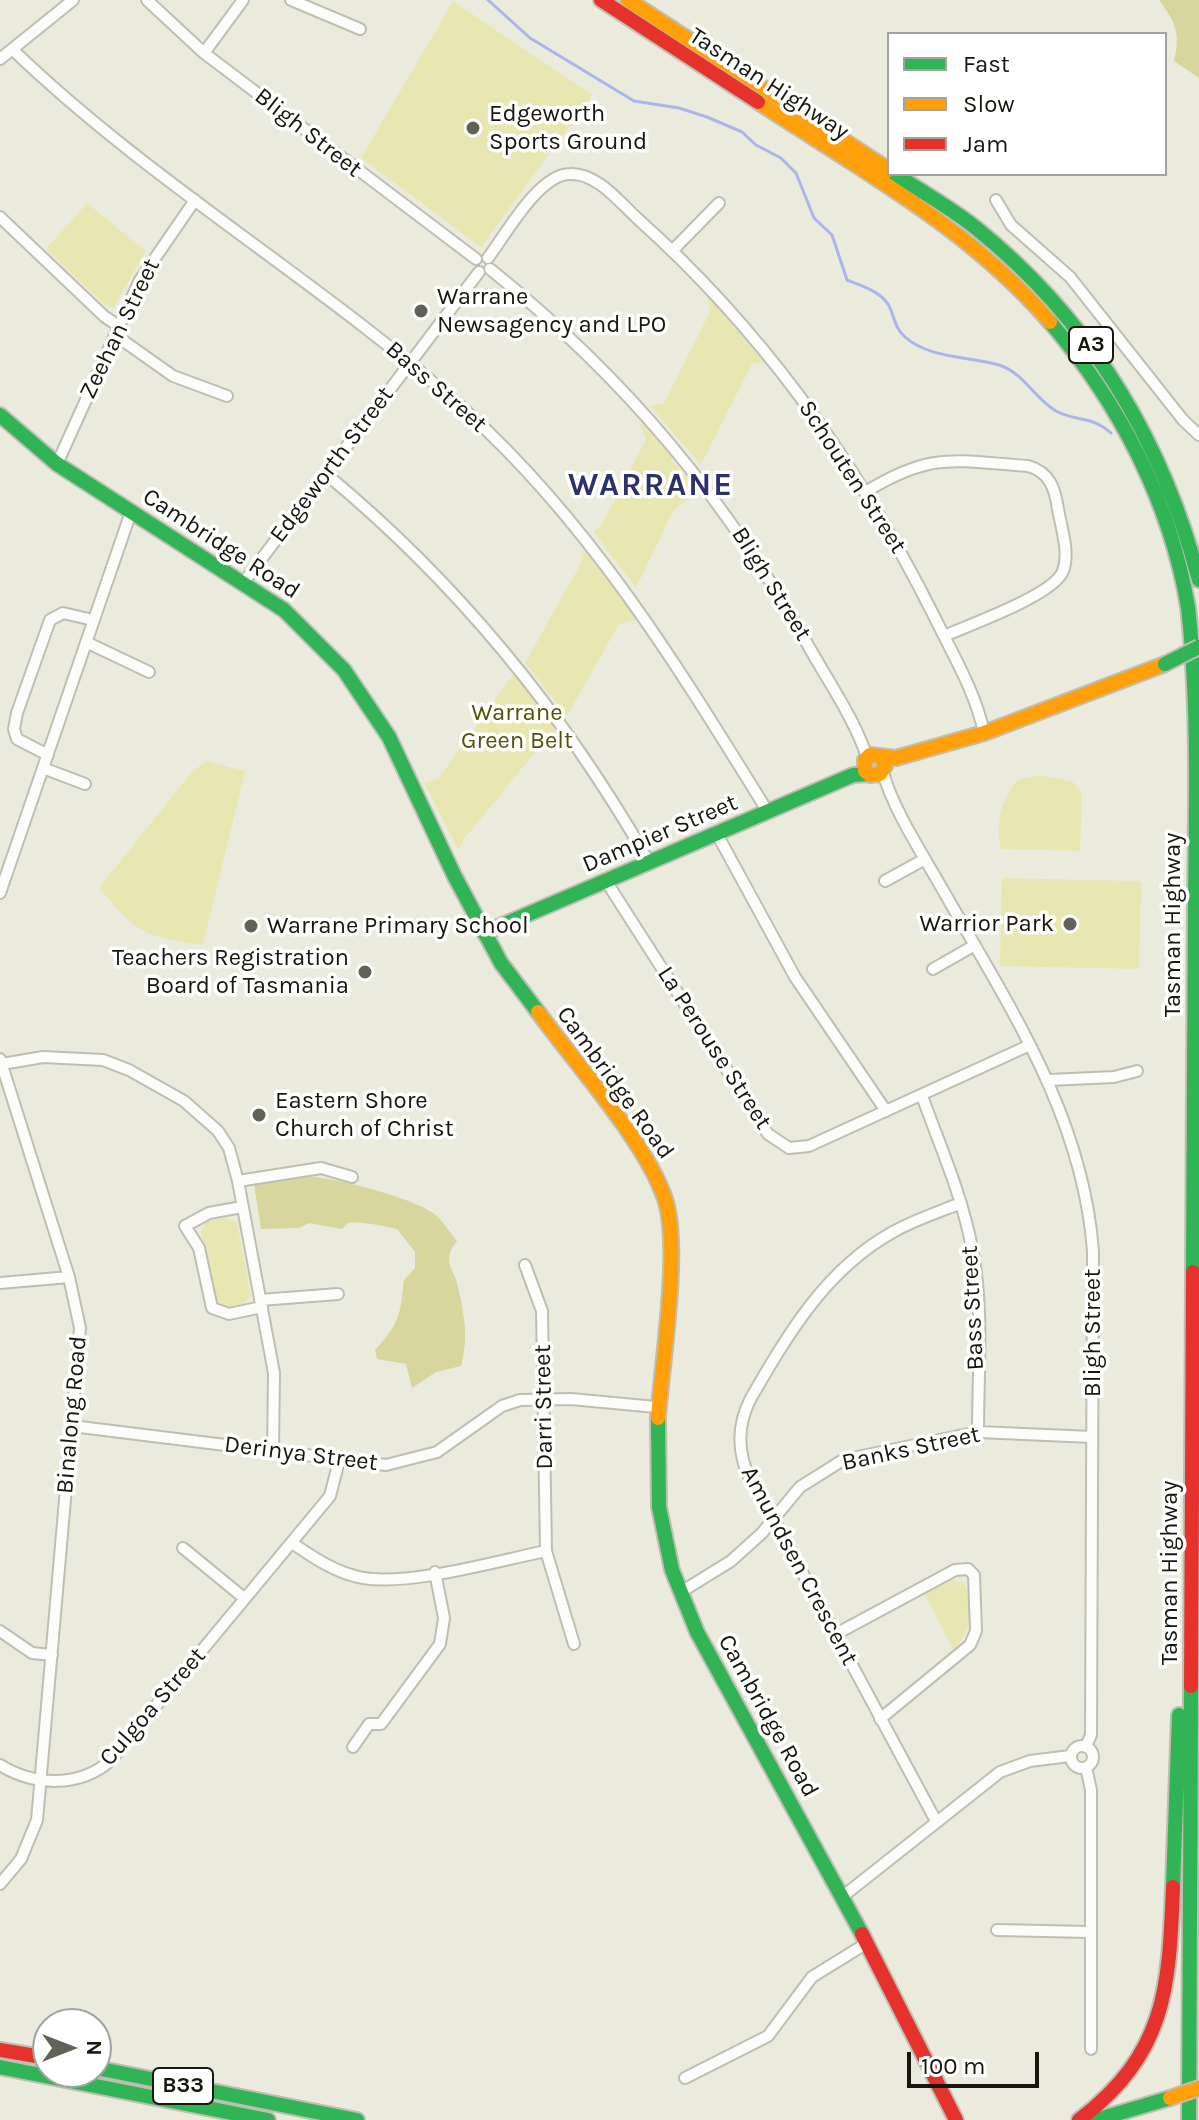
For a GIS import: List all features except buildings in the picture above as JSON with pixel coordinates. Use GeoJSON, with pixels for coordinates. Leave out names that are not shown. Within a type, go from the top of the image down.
{"type":"FeatureCollection","features":[{"type":"Feature","properties":{"kind":"main road","name":"Tasman Highway"},"geometry":{"type":"LineString","coordinates":[[601,0],[954,231],[1033,300],[1071,343],[1110,398],[1141,458],[1172,542],[1185,592],[1195,684],[1189,2120]]}},
{"type":"Feature","properties":{"kind":"main road","name":"Tasman Highway"},"geometry":{"type":"LineString","coordinates":[[628,0],[887,169]]}},
{"type":"Feature","properties":{"kind":"main road","name":"A3"},"geometry":{"type":"LineString","coordinates":[[898,176],[975,227],[1019,265],[1061,307],[1104,361],[1160,459],[1199,580]]}},
{"type":"Feature","properties":{"kind":"main road","name":"Cambridge Road"},"geometry":{"type":"LineString","coordinates":[[0,415],[57,464],[244,582],[303,625],[344,670],[374,710],[484,933],[514,982],[643,1153],[660,1184],[672,1238],[656,1407],[659,1507],[670,1560],[697,1632],[867,1943],[934,2082],[956,2120]]}},
{"type":"Feature","properties":{"kind":"main road","name":"Dampier Street"},"geometry":{"type":"LineString","coordinates":[[484,933],[874,764],[984,733],[1102,691],[1199,647]]}},
{"type":"Feature","properties":{"kind":"main road"},"geometry":{"type":"LineString","coordinates":[[1079,2120],[1118,2088],[1144,2054],[1157,2027],[1167,1989],[1193,1407]]}},
{"type":"Feature","properties":{"kind":"main road"},"geometry":{"type":"LineString","coordinates":[[0,2050],[32,2055]]}},
{"type":"Feature","properties":{"kind":"main road","name":"B33"},"geometry":{"type":"LineString","coordinates":[[0,2067],[268,2120]]}},
{"type":"Feature","properties":{"kind":"main road","name":"B33"},"geometry":{"type":"LineString","coordinates":[[112,2071],[357,2120]]}},
{"type":"Feature","properties":{"kind":"main road","name":"Cambridge Road"},"geometry":{"type":"LineString","coordinates":[[934,2082],[940,2118]]}},
{"type":"Feature","properties":{"kind":"main road"},"geometry":{"type":"LineString","coordinates":[[1096,2120],[1199,2088]]}},
{"type":"Feature","properties":{"kind":"main road"},"geometry":{"type":"LineString","coordinates":[[1119,2120],[1170,2098]]}},
{"type":"Feature","properties":{"kind":"street"},"geometry":{"type":"LineString","coordinates":[[0,59],[73,0]]}},
{"type":"Feature","properties":{"kind":"street","name":"Bligh Street"},"geometry":{"type":"LineString","coordinates":[[147,0],[204,53],[483,264],[609,374],[699,477],[782,598],[1049,1080],[1075,1147],[1091,1224],[1091,1735],[1086,1746]]}},
{"type":"Feature","properties":{"kind":"street"},"geometry":{"type":"LineString","coordinates":[[204,53],[243,0]]}},
{"type":"Feature","properties":{"kind":"street"},"geometry":{"type":"LineString","coordinates":[[291,0],[360,29]]}},
{"type":"Feature","properties":{"kind":"street","name":"Bass Street"},"geometry":{"type":"LineString","coordinates":[[12,49],[91,122],[409,362],[492,436],[591,545],[642,615],[768,812]]}},
{"type":"Feature","properties":{"kind":"street","name":"Edgeworth Street"},"geometry":{"type":"LineString","coordinates":[[244,582],[546,182],[557,176],[576,174]]}},
{"type":"Feature","properties":{"kind":"street","name":"Schouten Street"},"geometry":{"type":"LineString","coordinates":[[576,174],[597,182],[673,250],[772,359],[867,491],[944,636],[980,715],[984,733]]}},
{"type":"Feature","properties":{"kind":"street","name":"Zeehan Street"},"geometry":{"type":"LineString","coordinates":[[57,464],[117,330],[157,251],[195,200]]}},
{"type":"Feature","properties":{"kind":"street"},"geometry":{"type":"LineString","coordinates":[[996,200],[1011,225],[1061,265],[1183,420],[1199,435]]}},
{"type":"Feature","properties":{"kind":"street"},"geometry":{"type":"LineString","coordinates":[[673,250],[719,203]]}},
{"type":"Feature","properties":{"kind":"street"},"geometry":{"type":"LineString","coordinates":[[0,217],[117,330],[173,376],[227,396]]}},
{"type":"Feature","properties":{"kind":"street"},"geometry":{"type":"LineString","coordinates":[[867,491],[907,468],[941,461],[1028,466],[1041,472],[1051,482],[1065,553],[1059,579],[1043,591],[944,636]]}},
{"type":"Feature","properties":{"kind":"street"},"geometry":{"type":"LineString","coordinates":[[326,474],[427,565],[522,671],[602,783],[649,862]]}},
{"type":"Feature","properties":{"kind":"street"},"geometry":{"type":"LineString","coordinates":[[0,893],[4,868],[48,755],[131,512]]}},
{"type":"Feature","properties":{"kind":"street"},"geometry":{"type":"LineString","coordinates":[[48,755],[17,739],[14,729],[17,713],[50,620],[63,613],[93,620]]}},
{"type":"Feature","properties":{"kind":"street"},"geometry":{"type":"LineString","coordinates":[[86,642],[149,672]]}},
{"type":"Feature","properties":{"kind":"street"},"geometry":{"type":"LineString","coordinates":[[43,768],[85,784]]}},
{"type":"Feature","properties":{"kind":"street"},"geometry":{"type":"LineString","coordinates":[[717,834],[800,985],[886,1111]]}},
{"type":"Feature","properties":{"kind":"street"},"geometry":{"type":"LineString","coordinates":[[885,881],[925,859]]}},
{"type":"Feature","properties":{"kind":"street","name":"La Perouse Street"},"geometry":{"type":"LineString","coordinates":[[606,881],[773,1140],[789,1148],[804,1147],[1030,1045]]}},
{"type":"Feature","properties":{"kind":"street"},"geometry":{"type":"LineString","coordinates":[[933,969],[975,945]]}},
{"type":"Feature","properties":{"kind":"street"},"geometry":{"type":"LineString","coordinates":[[1,1062],[74,1056],[103,1060],[129,1070],[205,1116],[229,1148],[238,1181],[276,1386],[273,1452]]}},
{"type":"Feature","properties":{"kind":"street","name":"Binalong Road"},"geometry":{"type":"LineString","coordinates":[[0,1884],[21,1859],[33,1834],[41,1781],[52,1655],[58,1638],[80,1328],[69,1277],[1,1062]]}},
{"type":"Feature","properties":{"kind":"street"},"geometry":{"type":"LineString","coordinates":[[1049,1080],[1114,1077],[1137,1071]]}},
{"type":"Feature","properties":{"kind":"street","name":"Bass Street"},"geometry":{"type":"LineString","coordinates":[[922,1096],[961,1203],[976,1275],[978,1432]]}},
{"type":"Feature","properties":{"kind":"street"},"geometry":{"type":"LineString","coordinates":[[238,1181],[321,1168],[347,1171]]}},
{"type":"Feature","properties":{"kind":"street","name":"Amundsen Crescent"},"geometry":{"type":"LineString","coordinates":[[936,1821],[773,1518],[750,1485],[740,1455],[743,1416],[808,1307],[846,1265],[893,1232],[961,1203]]}},
{"type":"Feature","properties":{"kind":"street"},"geometry":{"type":"LineString","coordinates":[[242,1207],[209,1213],[185,1226],[199,1248],[212,1308],[229,1314],[261,1304],[338,1294]]}},
{"type":"Feature","properties":{"kind":"street","name":"Darri Street"},"geometry":{"type":"LineString","coordinates":[[525,1265],[542,1311],[546,1551],[574,1644]]}},
{"type":"Feature","properties":{"kind":"street"},"geometry":{"type":"LineString","coordinates":[[0,1283],[69,1277]]}},
{"type":"Feature","properties":{"kind":"street","name":"Derinya Street"},"geometry":{"type":"LineString","coordinates":[[72,1426],[386,1465],[419,1459],[446,1448],[502,1406],[544,1398],[656,1407]]}},
{"type":"Feature","properties":{"kind":"street","name":"Banks Street"},"geometry":{"type":"LineString","coordinates":[[681,1592],[731,1561],[813,1477],[843,1460],[978,1432],[1092,1437]]}},
{"type":"Feature","properties":{"kind":"street","name":"Culgoa Street"},"geometry":{"type":"LineString","coordinates":[[41,1781],[90,1775],[102,1768],[333,1491],[339,1461]]}},
{"type":"Feature","properties":{"kind":"street"},"geometry":{"type":"LineString","coordinates":[[292,1543],[327,1566],[364,1578],[387,1579],[546,1551]]}},
{"type":"Feature","properties":{"kind":"street"},"geometry":{"type":"LineString","coordinates":[[183,1548],[244,1598]]}},
{"type":"Feature","properties":{"kind":"street"},"geometry":{"type":"LineString","coordinates":[[968,1569],[973,1557]]}},
{"type":"Feature","properties":{"kind":"street"},"geometry":{"type":"LineString","coordinates":[[836,1634],[955,1570],[968,1569],[974,1575],[973,1642],[880,1719]]}},
{"type":"Feature","properties":{"kind":"street"},"geometry":{"type":"LineString","coordinates":[[353,1747],[369,1724],[381,1724],[440,1644],[444,1618],[435,1572]]}},
{"type":"Feature","properties":{"kind":"street"},"geometry":{"type":"LineString","coordinates":[[0,1631],[32,1653],[52,1655]]}},
{"type":"Feature","properties":{"kind":"street"},"geometry":{"type":"LineString","coordinates":[[842,1897],[1000,1772],[1030,1761],[1070,1756],[1076,1747],[1086,1746],[1093,1755],[1086,1767],[1091,1790],[1091,2049]]}},
{"type":"Feature","properties":{"kind":"street"},"geometry":{"type":"LineString","coordinates":[[1070,1756],[1077,1767],[1086,1767]]}},
{"type":"Feature","properties":{"kind":"street"},"geometry":{"type":"LineString","coordinates":[[0,1765],[25,1778],[41,1781]]}},
{"type":"Feature","properties":{"kind":"street"},"geometry":{"type":"LineString","coordinates":[[997,1930],[1090,1932]]}},
{"type":"Feature","properties":{"kind":"street"},"geometry":{"type":"LineString","coordinates":[[685,2078],[768,2036],[812,1977],[867,1943]]}},
{"type":"Feature","properties":{"kind":"green space","name":"Edgeworth Sports Ground"},"geometry":{"type":"Polygon","coordinates":[[[453,1],[592,95],[481,247],[361,158],[453,1]]]}},
{"type":"Feature","properties":{"kind":"green space"},"geometry":{"type":"Polygon","coordinates":[[[87,203],[146,251],[113,308],[105,305],[46,249],[87,203]]]}},
{"type":"Feature","properties":{"kind":"green space"},"geometry":{"type":"Polygon","coordinates":[[[707,295],[764,362],[752,364],[701,465],[650,406],[664,403],[710,312],[707,295]]]}},
{"type":"Feature","properties":{"kind":"green space"},"geometry":{"type":"Polygon","coordinates":[[[643,421],[671,453],[672,461],[699,490],[673,511],[636,588],[593,531],[600,528],[646,439],[640,425],[643,421]]]}},
{"type":"Feature","properties":{"kind":"green space","name":"Warrane Green Belt"},"geometry":{"type":"Polygon","coordinates":[[[584,549],[639,619],[619,624],[567,716],[525,663],[580,565],[584,549]]]}},
{"type":"Feature","properties":{"kind":"green space","name":"Warrane Green Belt"},"geometry":{"type":"Polygon","coordinates":[[[515,672],[561,733],[545,740],[461,843],[459,851],[424,782],[438,779],[515,672]]]}},
{"type":"Feature","properties":{"kind":"green space"},"geometry":{"type":"Polygon","coordinates":[[[206,761],[245,771],[203,945],[167,939],[144,931],[99,888],[192,772],[206,761]]]}},
{"type":"Feature","properties":{"kind":"green space"},"geometry":{"type":"Polygon","coordinates":[[[1039,775],[1073,782],[1082,794],[1080,851],[1001,849],[999,822],[1007,796],[1017,780],[1039,775]]]}},
{"type":"Feature","properties":{"kind":"green space","name":"Warrior Park"},"geometry":{"type":"Polygon","coordinates":[[[1002,878],[1141,881],[1139,969],[1000,966],[1002,878]]]}},
{"type":"Feature","properties":{"kind":"green space"},"geometry":{"type":"Polygon","coordinates":[[[225,1218],[237,1222],[251,1296],[243,1304],[227,1307],[215,1300],[201,1231],[207,1221],[225,1218]]]}},
{"type":"Feature","properties":{"kind":"green space"},"geometry":{"type":"Polygon","coordinates":[[[951,1580],[963,1583],[968,1590],[971,1608],[968,1627],[953,1650],[925,1594],[951,1580]]]}},
{"type":"Feature","properties":{"kind":"shaded area"},"geometry":{"type":"Polygon","coordinates":[[[1159,0],[1199,0],[1199,78],[1174,61],[1177,43],[1175,28],[1159,0]]]}},
{"type":"Feature","properties":{"kind":"shaded area"},"geometry":{"type":"Polygon","coordinates":[[[305,1176],[334,1180],[390,1195],[422,1207],[443,1222],[457,1241],[449,1259],[460,1293],[465,1325],[461,1366],[436,1372],[412,1388],[406,1364],[377,1359],[375,1350],[390,1333],[397,1318],[404,1280],[415,1268],[415,1252],[397,1229],[348,1223],[342,1229],[309,1223],[299,1228],[261,1229],[254,1184],[305,1176]]]}},
{"type":"Feature","properties":{"kind":"waterway"},"geometry":{"type":"LineString","coordinates":[[488,0],[530,38],[634,101],[679,108],[707,117],[742,132],[756,145],[781,158],[796,173],[814,218],[832,235],[847,280],[884,299],[900,331],[915,344],[938,353],[1008,369],[1056,411],[1090,421],[1111,433]]}},
{"type":"Feature","properties":{"kind":"traffic: fast"},"geometry":{"type":"LineString","coordinates":[[898,176],[976,228],[1017,264],[1054,302],[1087,343],[1116,386],[1165,478],[1199,580]]}},
{"type":"Feature","properties":{"kind":"traffic: fast"},"geometry":{"type":"LineString","coordinates":[[1050,322],[1098,386],[1138,455],[1169,529],[1188,607],[1196,755],[1193,1272]]}},
{"type":"Feature","properties":{"kind":"traffic: fast"},"geometry":{"type":"LineString","coordinates":[[0,415],[57,464],[284,610],[344,670],[389,737],[454,875],[501,963],[538,1012]]}},
{"type":"Feature","properties":{"kind":"traffic: fast"},"geometry":{"type":"LineString","coordinates":[[1165,664],[1199,647]]}},
{"type":"Feature","properties":{"kind":"traffic: fast"},"geometry":{"type":"LineString","coordinates":[[484,933],[853,775],[867,774]]}},
{"type":"Feature","properties":{"kind":"traffic: fast"},"geometry":{"type":"LineString","coordinates":[[658,1418],[659,1507],[672,1570],[697,1632],[862,1934]]}},
{"type":"Feature","properties":{"kind":"traffic: fast"},"geometry":{"type":"LineString","coordinates":[[1189,2120],[1191,1686]]}},
{"type":"Feature","properties":{"kind":"traffic: fast"},"geometry":{"type":"LineString","coordinates":[[1173,1887],[1179,1715]]}},
{"type":"Feature","properties":{"kind":"traffic: fast"},"geometry":{"type":"LineString","coordinates":[[0,2067],[268,2120]]}},
{"type":"Feature","properties":{"kind":"traffic: fast"},"geometry":{"type":"LineString","coordinates":[[112,2071],[357,2120]]}},
{"type":"Feature","properties":{"kind":"traffic: fast"},"geometry":{"type":"LineString","coordinates":[[1096,2120],[1170,2098]]}},
{"type":"Feature","properties":{"kind":"traffic: slow"},"geometry":{"type":"LineString","coordinates":[[628,0],[887,169]]}},
{"type":"Feature","properties":{"kind":"traffic: slow"},"geometry":{"type":"LineString","coordinates":[[758,102],[874,176],[949,229],[985,257],[1050,322]]}},
{"type":"Feature","properties":{"kind":"traffic: slow"},"geometry":{"type":"LineString","coordinates":[[883,759],[885,766],[880,774],[870,775],[865,771],[865,760],[870,755],[896,758],[984,733],[1165,664]]}},
{"type":"Feature","properties":{"kind":"traffic: slow"},"geometry":{"type":"LineString","coordinates":[[538,1012],[626,1128],[656,1177],[665,1199],[671,1275],[658,1418]]}},
{"type":"Feature","properties":{"kind":"traffic: slow"},"geometry":{"type":"LineString","coordinates":[[1170,2098],[1199,2088]]}},
{"type":"Feature","properties":{"kind":"traffic: jam"},"geometry":{"type":"LineString","coordinates":[[601,0],[758,102]]}},
{"type":"Feature","properties":{"kind":"traffic: jam"},"geometry":{"type":"LineString","coordinates":[[1191,1686],[1193,1272]]}},
{"type":"Feature","properties":{"kind":"traffic: jam"},"geometry":{"type":"LineString","coordinates":[[1079,2120],[1108,2095],[1130,2070],[1146,2044],[1157,2017],[1169,1957],[1173,1887]]}},
{"type":"Feature","properties":{"kind":"traffic: jam"},"geometry":{"type":"LineString","coordinates":[[862,1934],[956,2120]]}},
{"type":"Feature","properties":{"kind":"traffic: jam"},"geometry":{"type":"LineString","coordinates":[[0,2050],[32,2055]]}},
{"type":"Feature","properties":{"kind":"place","name":"Edgeworth Sports Ground"},"geometry":{"type":"Point","coordinates":[473,128]}},
{"type":"Feature","properties":{"kind":"place","name":"Warrane Newsagency and LPO"},"geometry":{"type":"Point","coordinates":[421,311]}},
{"type":"Feature","properties":{"kind":"place","name":"Warrior Park"},"geometry":{"type":"Point","coordinates":[1070,924]}},
{"type":"Feature","properties":{"kind":"place","name":"Warrane Primary School"},"geometry":{"type":"Point","coordinates":[251,926]}},
{"type":"Feature","properties":{"kind":"place","name":"Teachers Registration Board of Tasmania"},"geometry":{"type":"Point","coordinates":[365,972]}},
{"type":"Feature","properties":{"kind":"place","name":"Eastern Shore Church of Christ"},"geometry":{"type":"Point","coordinates":[259,1115]}},
{"type":"Feature","properties":{"kind":"district","name":"WARRANE"},"geometry":{"type":"Point","coordinates":[651,486]}}]}
